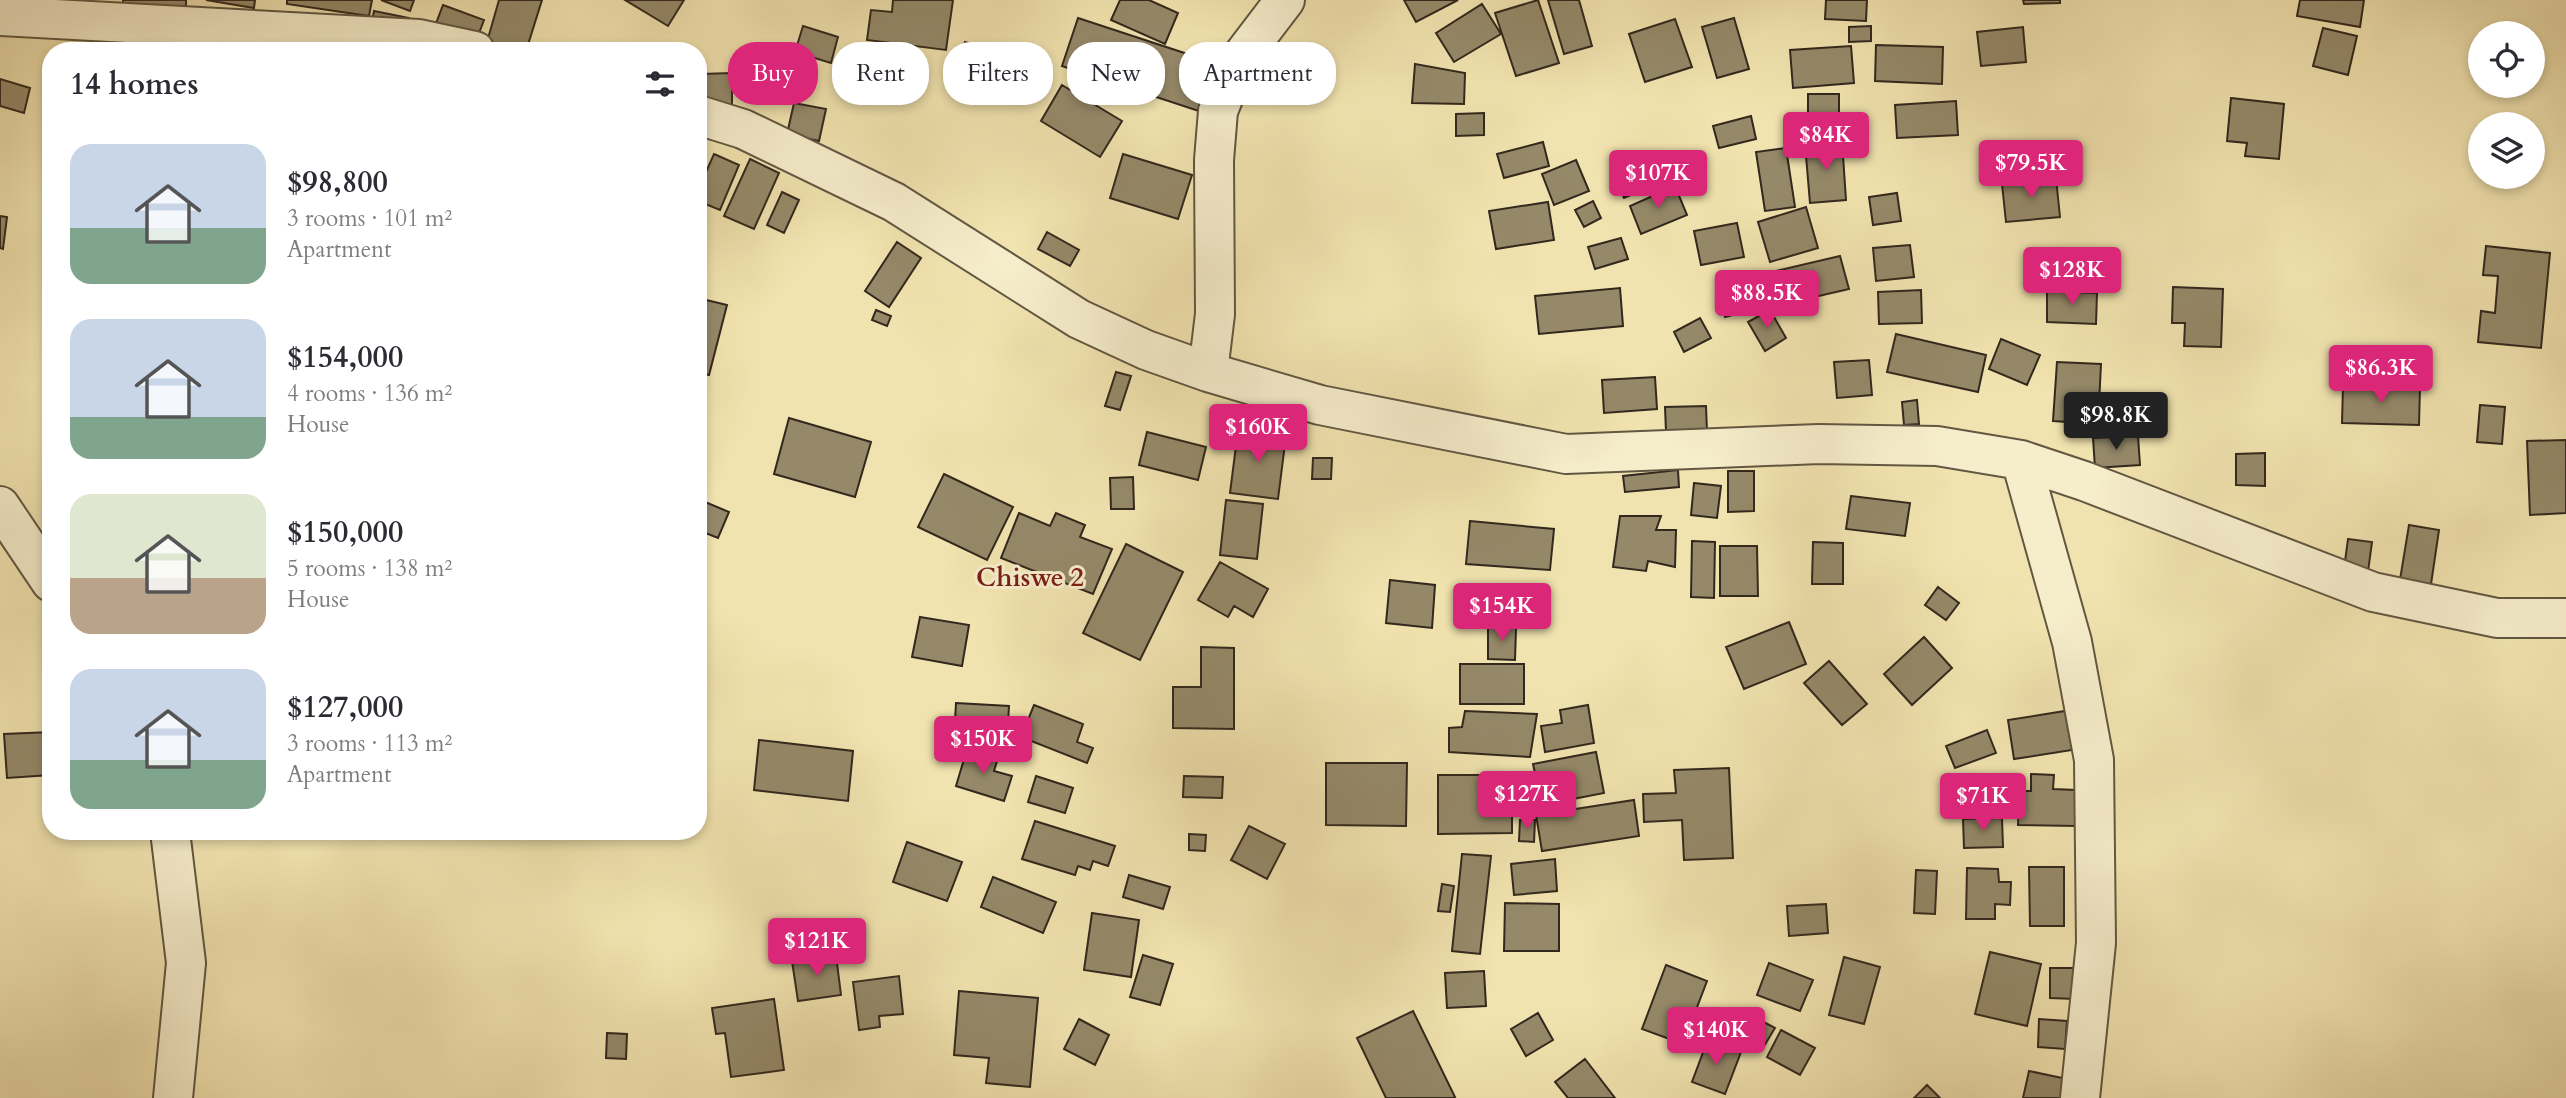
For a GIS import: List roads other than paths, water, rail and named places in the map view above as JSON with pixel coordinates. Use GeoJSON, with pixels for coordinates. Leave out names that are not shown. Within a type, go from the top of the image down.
{"type":"FeatureCollection","features":[{"type":"Feature","properties":{"kind":"street"},"geometry":{"type":"LineString","coordinates":[[1208,372],[1215,314],[1214,160],[1218,111],[1226,83],[1237,63],[1285,0]]}},
{"type":"Feature","properties":{"kind":"street"},"geometry":{"type":"LineString","coordinates":[[0,16],[134,21],[433,42]]}},
{"type":"Feature","properties":{"kind":"street"},"geometry":{"type":"LineString","coordinates":[[707,119],[743,129],[894,202],[1108,334],[1208,372],[1320,405],[1566,454],[1597,455],[1744,444],[1819,444],[1937,446],[2021,460],[2084,481],[2373,592],[2497,618],[2566,618]]}},
{"type":"Feature","properties":{"kind":"street"},"geometry":{"type":"LineString","coordinates":[[2021,460],[2071,642],[2094,760],[2096,943],[2080,1098]]}},
{"type":"Feature","properties":{"kind":"street"},"geometry":{"type":"LineString","coordinates":[[0,506],[42,569]]}},
{"type":"Feature","properties":{"kind":"street"},"geometry":{"type":"LineString","coordinates":[[171,840],[186,963],[173,1098]]}},
{"type":"Feature","properties":{"kind":"district","name":"Chiswe 2"},"geometry":{"type":"Point","coordinates":[1030,577]}}]}
